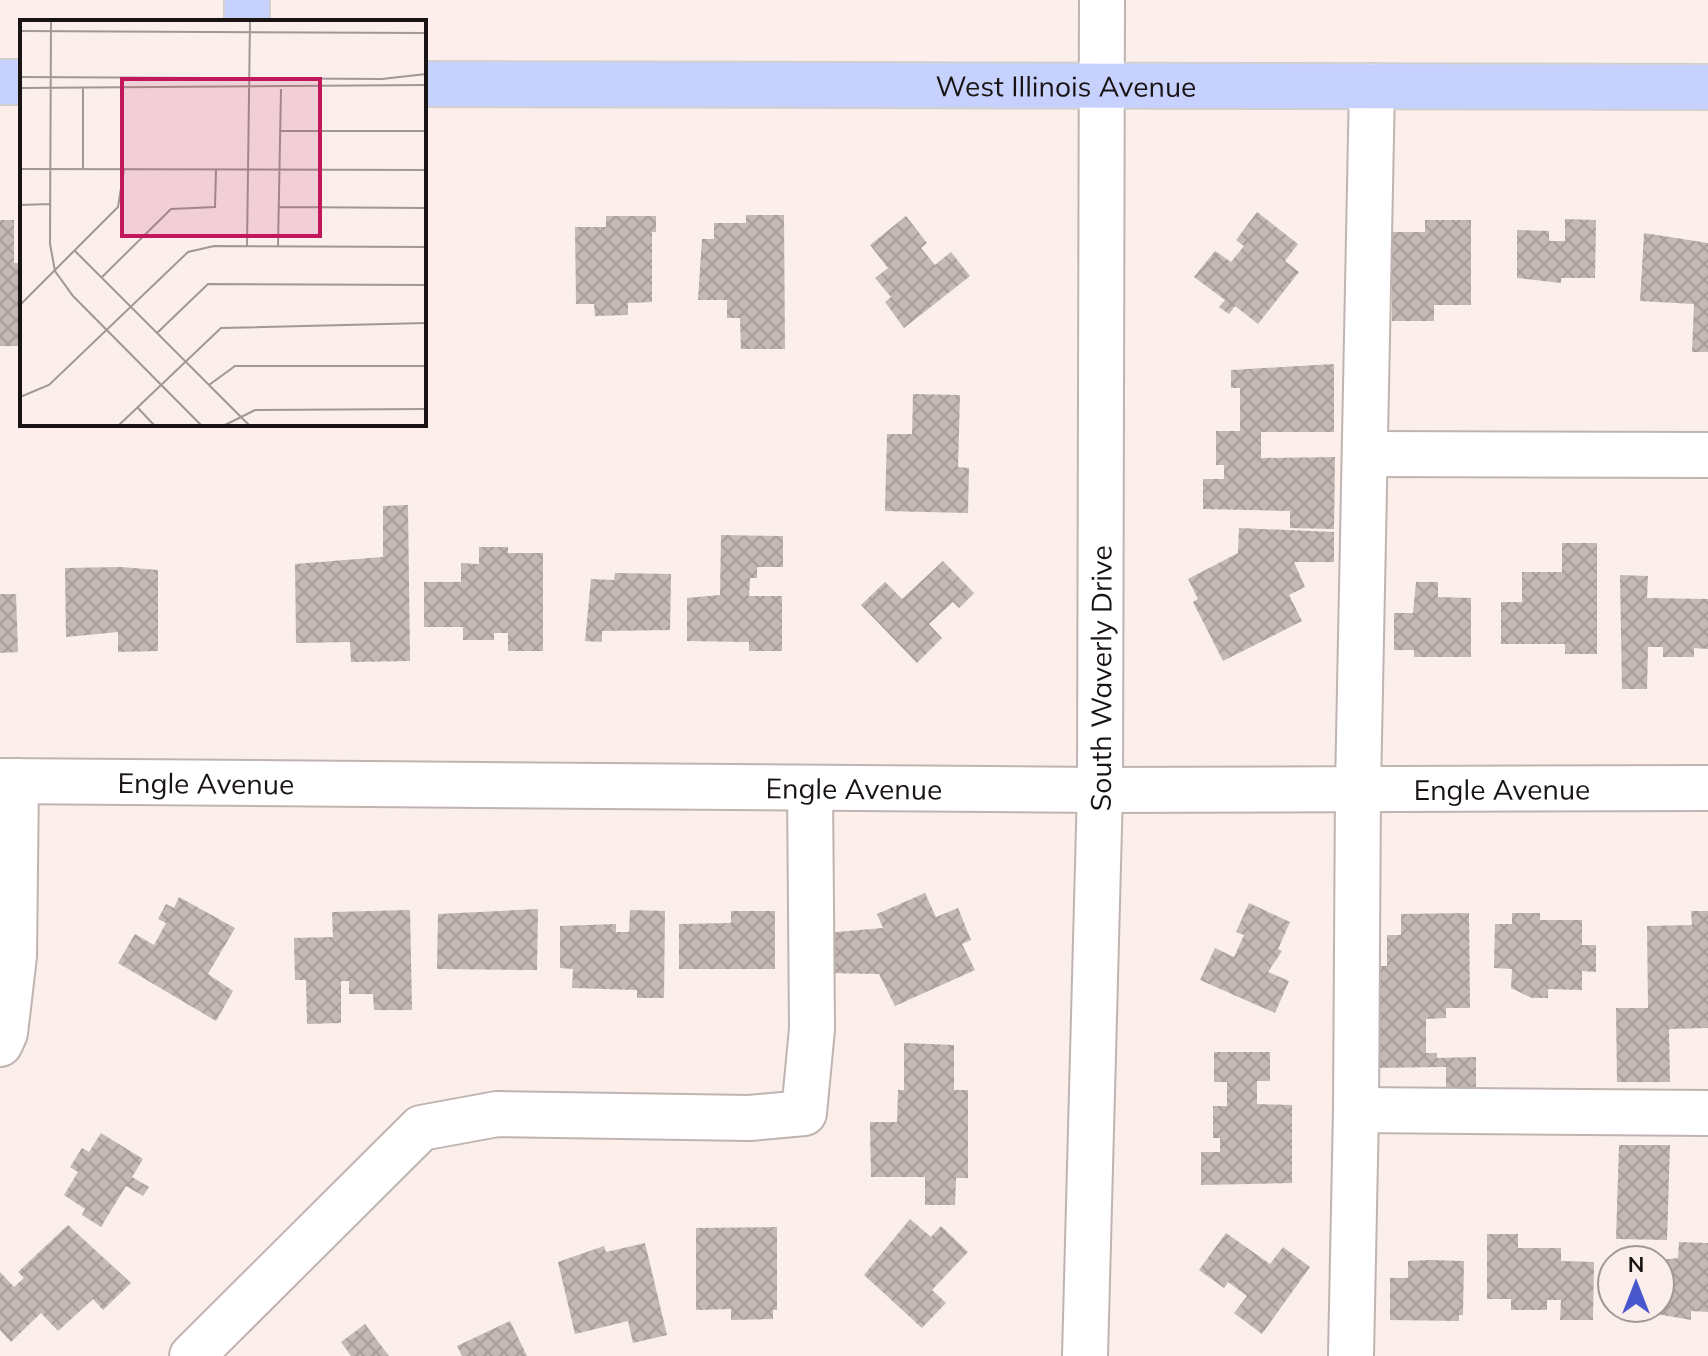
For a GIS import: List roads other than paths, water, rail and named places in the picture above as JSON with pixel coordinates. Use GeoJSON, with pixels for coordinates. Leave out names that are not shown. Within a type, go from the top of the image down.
{"type":"FeatureCollection","features":[{"type":"Feature","properties":{"kind":"main road","name":"West Illinois Avenue"},"geometry":{"type":"LineString","coordinates":[[426,84],[1708,87]]}},
{"type":"Feature","properties":{"kind":"street","name":"South Waverly Drive"},"geometry":{"type":"LineString","coordinates":[[1085,1356],[1100,790],[1102,0]]}},
{"type":"Feature","properties":{"kind":"street"},"geometry":{"type":"LineString","coordinates":[[1351,1356],[1372,86]]}},
{"type":"Feature","properties":{"kind":"street"},"geometry":{"type":"LineString","coordinates":[[1365,454],[1708,455]]}},
{"type":"Feature","properties":{"kind":"street"},"geometry":{"type":"LineString","coordinates":[[0,1044],[5,1033],[14,956],[8,781]]}},
{"type":"Feature","properties":{"kind":"street","name":"Engle Avenue"},"geometry":{"type":"LineString","coordinates":[[8,781],[1100,790],[1708,788]]}},
{"type":"Feature","properties":{"kind":"street"},"geometry":{"type":"LineString","coordinates":[[192,1356],[421,1128],[497,1114],[750,1118],[804,1113],[812,1029],[810,788]]}},
{"type":"Feature","properties":{"kind":"street"},"geometry":{"type":"LineString","coordinates":[[1356,1110],[1708,1113]]}}]}
